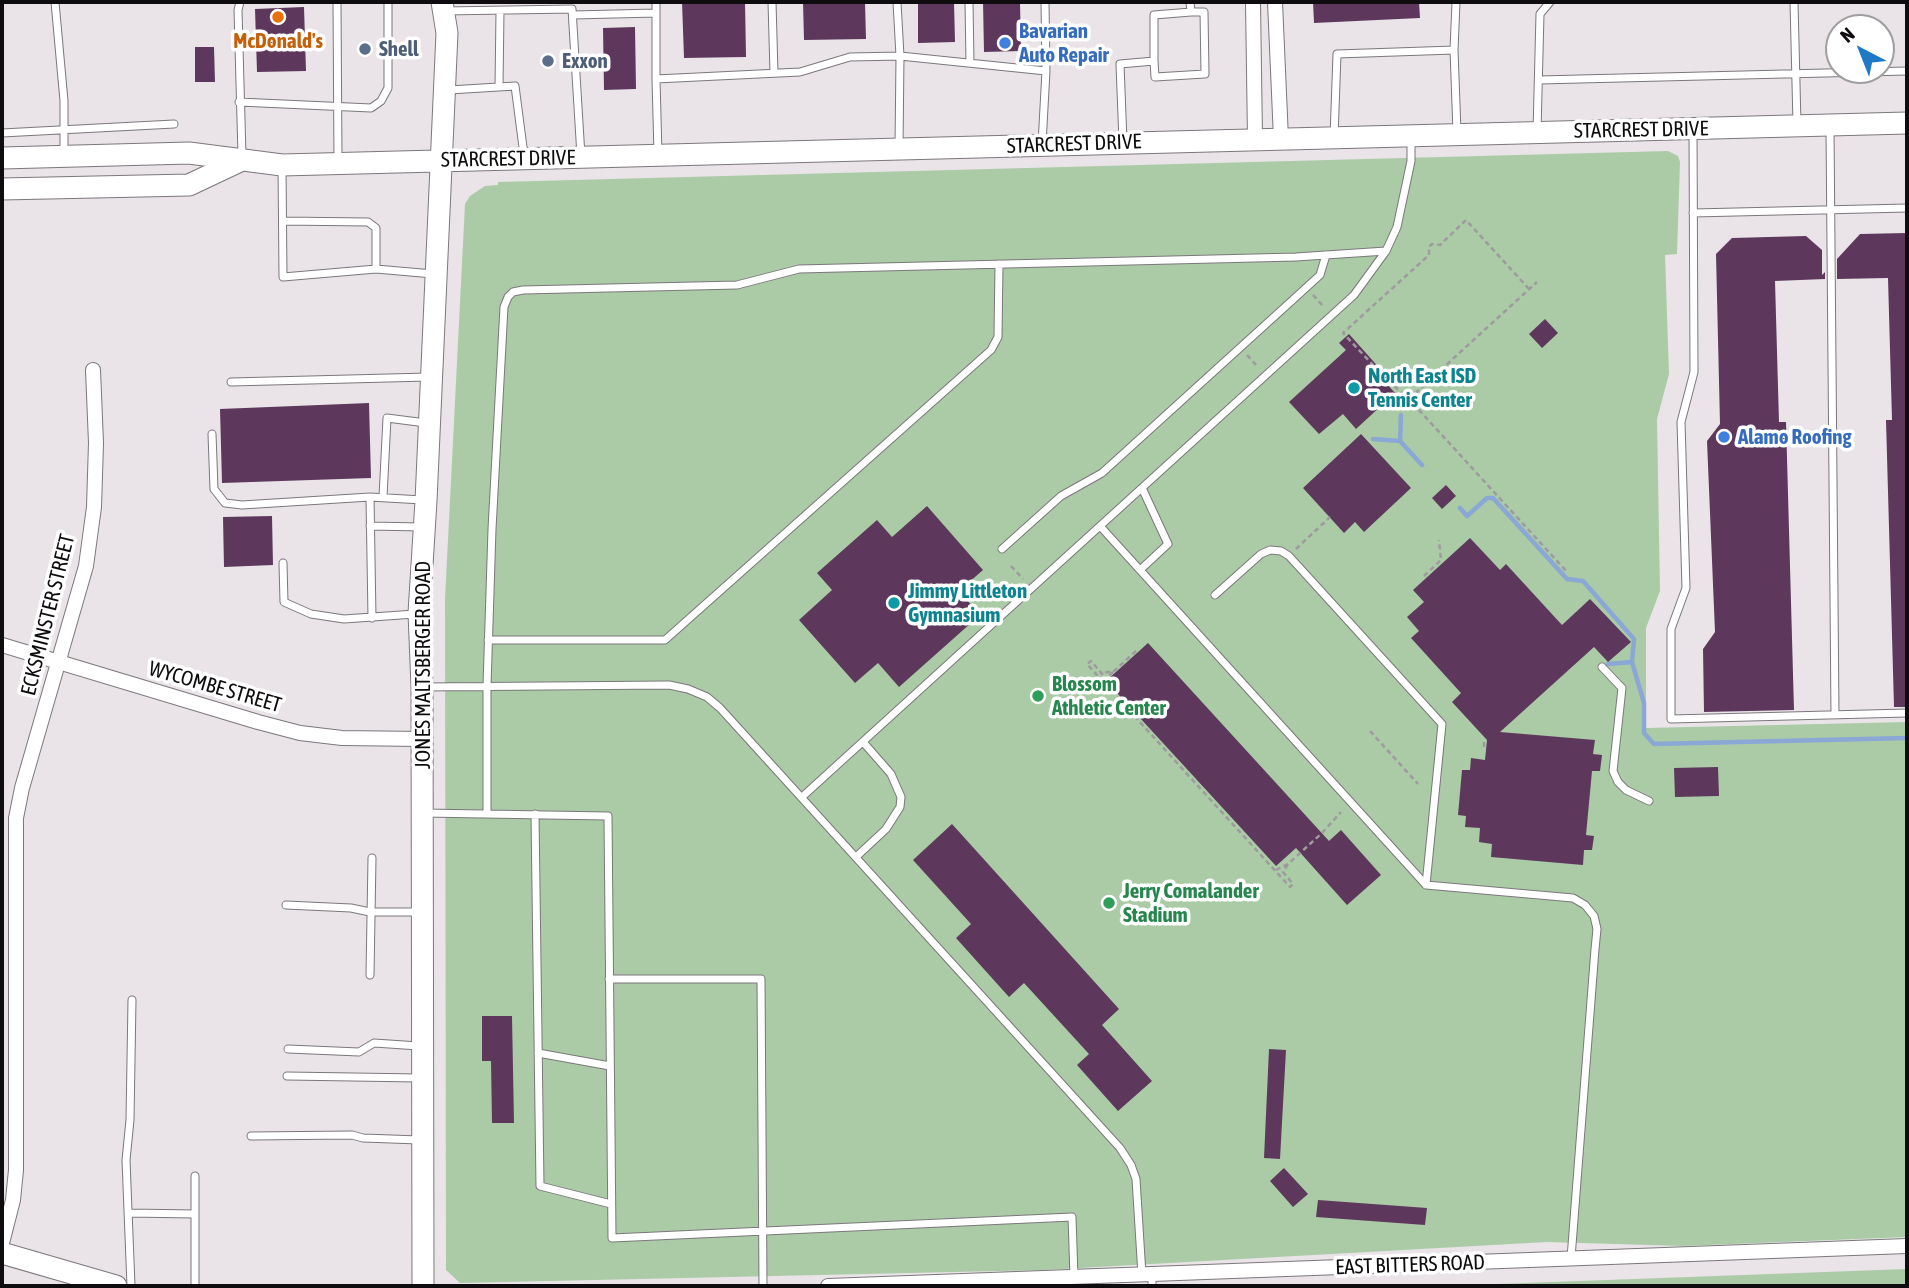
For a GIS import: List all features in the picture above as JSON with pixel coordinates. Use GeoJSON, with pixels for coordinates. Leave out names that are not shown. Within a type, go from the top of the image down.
{"type":"FeatureCollection","features":[{"type":"Feature","properties":{"kind":"main road","name":"JONES MALTSBERGER ROAD"},"geometry":{"type":"LineString","coordinates":[[423,1286],[422,687],[419,613],[442,160],[447,33],[443,6]]}},
{"type":"Feature","properties":{"kind":"main road","name":"STARCREST DRIVE"},"geometry":{"type":"LineString","coordinates":[[2,158],[189,153],[282,165],[338,164],[1907,123]]}},
{"type":"Feature","properties":{"kind":"main road"},"geometry":{"type":"LineString","coordinates":[[2,189],[189,185],[242,160]]}},
{"type":"Feature","properties":{"kind":"main road"},"geometry":{"type":"LineString","coordinates":[[2,1253],[116,1286]]}},
{"type":"Feature","properties":{"kind":"street"},"geometry":{"type":"LineString","coordinates":[[1253,2],[1255,139]]}},
{"type":"Feature","properties":{"kind":"street"},"geometry":{"type":"LineString","coordinates":[[1275,2],[1281,139]]}},
{"type":"Feature","properties":{"kind":"street","name":"ECKSMINSTER STREET"},"geometry":{"type":"LineString","coordinates":[[2,1243],[13,1200],[16,1170],[16,818],[22,788],[86,566],[94,507],[96,443],[93,370]]}},
{"type":"Feature","properties":{"kind":"street","name":"WYCOMBE STREET"},"geometry":{"type":"LineString","coordinates":[[2,645],[300,733],[342,738],[422,739]]}},
{"type":"Feature","properties":{"kind":"street","name":"EAST BITTERS ROAD"},"geometry":{"type":"LineString","coordinates":[[828,1286],[1054,1282],[1074,1277],[1149,1278],[1572,1258],[1907,1246]]}},
{"type":"Feature","properties":{"kind":"lane"},"geometry":{"type":"LineString","coordinates":[[55,2],[64,101],[64,156]]}},
{"type":"Feature","properties":{"kind":"lane"},"geometry":{"type":"LineString","coordinates":[[240,2],[239,102],[242,160]]}},
{"type":"Feature","properties":{"kind":"lane"},"geometry":{"type":"LineString","coordinates":[[337,2],[340,105],[338,164]]}},
{"type":"Feature","properties":{"kind":"lane"},"geometry":{"type":"LineString","coordinates":[[239,102],[371,108],[382,101],[388,88],[388,2]]}},
{"type":"Feature","properties":{"kind":"lane"},"geometry":{"type":"LineString","coordinates":[[656,2],[658,155]]}},
{"type":"Feature","properties":{"kind":"lane"},"geometry":{"type":"LineString","coordinates":[[772,2],[774,73]]}},
{"type":"Feature","properties":{"kind":"lane"},"geometry":{"type":"LineString","coordinates":[[897,2],[900,56],[899,149]]}},
{"type":"Feature","properties":{"kind":"lane"},"geometry":{"type":"LineString","coordinates":[[969,2],[970,63]]}},
{"type":"Feature","properties":{"kind":"lane"},"geometry":{"type":"LineString","coordinates":[[1042,145],[1046,71],[1045,2]]}},
{"type":"Feature","properties":{"kind":"lane"},"geometry":{"type":"LineString","coordinates":[[1190,2],[1191,12]]}},
{"type":"Feature","properties":{"kind":"lane"},"geometry":{"type":"LineString","coordinates":[[1456,2],[1454,50],[1457,134]]}},
{"type":"Feature","properties":{"kind":"lane"},"geometry":{"type":"LineString","coordinates":[[1537,132],[1540,14],[1550,2]]}},
{"type":"Feature","properties":{"kind":"lane"},"geometry":{"type":"LineString","coordinates":[[1794,2],[1797,125]]}},
{"type":"Feature","properties":{"kind":"lane"},"geometry":{"type":"LineString","coordinates":[[443,6],[500,11],[572,9],[581,157]]}},
{"type":"Feature","properties":{"kind":"lane"},"geometry":{"type":"LineString","coordinates":[[499,88],[500,11]]}},
{"type":"Feature","properties":{"kind":"lane"},"geometry":{"type":"LineString","coordinates":[[1191,12],[1204,12],[1205,74],[1155,77],[1154,15],[1191,12]]}},
{"type":"Feature","properties":{"kind":"lane"},"geometry":{"type":"LineString","coordinates":[[573,15],[656,13]]}},
{"type":"Feature","properties":{"kind":"lane"},"geometry":{"type":"LineString","coordinates":[[1334,137],[1337,54],[1454,50]]}},
{"type":"Feature","properties":{"kind":"lane"},"geometry":{"type":"LineString","coordinates":[[656,79],[800,72],[850,57],[900,56],[1046,71]]}},
{"type":"Feature","properties":{"kind":"lane"},"geometry":{"type":"LineString","coordinates":[[1123,143],[1120,64],[1154,61]]}},
{"type":"Feature","properties":{"kind":"lane"},"geometry":{"type":"LineString","coordinates":[[1539,80],[1907,71]]}},
{"type":"Feature","properties":{"kind":"lane"},"geometry":{"type":"LineString","coordinates":[[444,90],[514,86],[524,158]]}},
{"type":"Feature","properties":{"kind":"lane"},"geometry":{"type":"LineString","coordinates":[[2,132],[174,124]]}},
{"type":"Feature","properties":{"kind":"lane"},"geometry":{"type":"LineString","coordinates":[[1830,125],[1835,715]]}},
{"type":"Feature","properties":{"kind":"lane"},"geometry":{"type":"LineString","coordinates":[[1693,128],[1694,372],[1681,422],[1686,588],[1671,629],[1671,719],[1907,713]]}},
{"type":"Feature","properties":{"kind":"lane"},"geometry":{"type":"LineString","coordinates":[[802,797],[1353,295],[1386,251],[1397,228],[1411,161],[1411,136]]}},
{"type":"Feature","properties":{"kind":"lane"},"geometry":{"type":"LineString","coordinates":[[282,165],[284,277],[376,269],[436,274]]}},
{"type":"Feature","properties":{"kind":"lane"},"geometry":{"type":"LineString","coordinates":[[1693,213],[1907,208]]}},
{"type":"Feature","properties":{"kind":"lane"},"geometry":{"type":"LineString","coordinates":[[283,221],[368,222],[376,228],[376,269]]}},
{"type":"Feature","properties":{"kind":"lane"},"geometry":{"type":"LineString","coordinates":[[487,814],[488,640],[504,307],[513,292],[737,285],[799,269],[1326,255],[1386,251]]}},
{"type":"Feature","properties":{"kind":"lane"},"geometry":{"type":"LineString","coordinates":[[1002,549],[1061,496],[1102,473],[1183,400],[1320,275],[1326,255]]}},
{"type":"Feature","properties":{"kind":"lane"},"geometry":{"type":"LineString","coordinates":[[488,640],[665,640],[991,350],[998,337],[999,264]]}},
{"type":"Feature","properties":{"kind":"lane"},"geometry":{"type":"LineString","coordinates":[[231,382],[432,377]]}},
{"type":"Feature","properties":{"kind":"lane"},"geometry":{"type":"LineString","coordinates":[[383,498],[387,418],[430,423]]}},
{"type":"Feature","properties":{"kind":"lane"},"geometry":{"type":"LineString","coordinates":[[212,433],[214,489],[225,503],[242,505],[370,496],[426,501]]}},
{"type":"Feature","properties":{"kind":"lane"},"geometry":{"type":"LineString","coordinates":[[1140,570],[1168,544],[1142,488]]}},
{"type":"Feature","properties":{"kind":"lane"},"geometry":{"type":"LineString","coordinates":[[370,496],[372,618]]}},
{"type":"Feature","properties":{"kind":"lane"},"geometry":{"type":"LineString","coordinates":[[370,526],[425,527]]}},
{"type":"Feature","properties":{"kind":"lane"},"geometry":{"type":"LineString","coordinates":[[1100,526],[1426,885],[1573,898],[1585,905],[1594,916],[1597,929],[1572,1258]]}},
{"type":"Feature","properties":{"kind":"lane"},"geometry":{"type":"LineString","coordinates":[[1215,595],[1261,554],[1270,550],[1281,551],[1289,556],[1442,724],[1426,885]]}},
{"type":"Feature","properties":{"kind":"lane"},"geometry":{"type":"LineString","coordinates":[[283,563],[284,602],[311,614],[344,619],[419,613]]}},
{"type":"Feature","properties":{"kind":"lane"},"geometry":{"type":"LineString","coordinates":[[1602,667],[1622,688],[1614,771],[1618,782],[1626,790],[1649,800]]}},
{"type":"Feature","properties":{"kind":"lane"},"geometry":{"type":"LineString","coordinates":[[422,687],[669,685],[707,697],[802,797],[1120,1148],[1131,1165],[1136,1180],[1149,1278]]}},
{"type":"Feature","properties":{"kind":"lane"},"geometry":{"type":"LineString","coordinates":[[856,857],[886,829],[900,807],[901,797],[891,774],[863,741]]}},
{"type":"Feature","properties":{"kind":"lane"},"geometry":{"type":"LineString","coordinates":[[422,813],[608,816],[612,1238],[1072,1217],[1074,1277]]}},
{"type":"Feature","properties":{"kind":"lane"},"geometry":{"type":"LineString","coordinates":[[535,814],[540,1186],[611,1203]]}},
{"type":"Feature","properties":{"kind":"lane"},"geometry":{"type":"LineString","coordinates":[[370,975],[372,858]]}},
{"type":"Feature","properties":{"kind":"lane"},"geometry":{"type":"LineString","coordinates":[[286,905],[351,908],[370,912],[422,912]]}},
{"type":"Feature","properties":{"kind":"lane"},"geometry":{"type":"LineString","coordinates":[[609,979],[761,979],[763,1286]]}},
{"type":"Feature","properties":{"kind":"lane"},"geometry":{"type":"LineString","coordinates":[[131,1286],[126,1160],[130,1120],[132,1000]]}},
{"type":"Feature","properties":{"kind":"lane"},"geometry":{"type":"LineString","coordinates":[[288,1049],[359,1052],[374,1043],[423,1046]]}},
{"type":"Feature","properties":{"kind":"lane"},"geometry":{"type":"LineString","coordinates":[[538,1053],[610,1066]]}},
{"type":"Feature","properties":{"kind":"lane"},"geometry":{"type":"LineString","coordinates":[[287,1076],[423,1078]]}},
{"type":"Feature","properties":{"kind":"lane"},"geometry":{"type":"LineString","coordinates":[[251,1136],[352,1135],[363,1138],[423,1140]]}},
{"type":"Feature","properties":{"kind":"lane"},"geometry":{"type":"LineString","coordinates":[[195,1176],[195,1286]]}},
{"type":"Feature","properties":{"kind":"lane"},"geometry":{"type":"LineString","coordinates":[[129,1213],[195,1214]]}},
{"type":"Feature","properties":{"kind":"path"},"geometry":{"type":"LineString","coordinates":[[1529,289],[1466,220],[1440,245],[1432,244],[1429,254],[1343,332],[1388,382],[1409,399],[1568,573]]}},
{"type":"Feature","properties":{"kind":"path"},"geometry":{"type":"LineString","coordinates":[[1409,399],[1537,282]]}},
{"type":"Feature","properties":{"kind":"path"},"geometry":{"type":"LineString","coordinates":[[1311,293],[1324,306]]}},
{"type":"Feature","properties":{"kind":"path"},"geometry":{"type":"LineString","coordinates":[[1245,353],[1258,366]]}},
{"type":"Feature","properties":{"kind":"path"},"geometry":{"type":"LineString","coordinates":[[1289,556],[1330,517]]}},
{"type":"Feature","properties":{"kind":"path"},"geometry":{"type":"LineString","coordinates":[[1424,576],[1441,560],[1439,540]]}},
{"type":"Feature","properties":{"kind":"path"},"geometry":{"type":"LineString","coordinates":[[1011,566],[1023,579]]}},
{"type":"Feature","properties":{"kind":"path"},"geometry":{"type":"LineString","coordinates":[[1103,681],[1136,651]]}},
{"type":"Feature","properties":{"kind":"path"},"geometry":{"type":"LineString","coordinates":[[1113,672],[1107,672],[1103,676],[1091,661],[1087,664],[1290,887],[1293,884],[1283,872],[1288,864]]}},
{"type":"Feature","properties":{"kind":"path"},"geometry":{"type":"LineString","coordinates":[[1370,731],[1418,785]]}},
{"type":"Feature","properties":{"kind":"path"},"geometry":{"type":"LineString","coordinates":[[1484,739],[1484,747]]}},
{"type":"Feature","properties":{"kind":"path"},"geometry":{"type":"LineString","coordinates":[[1276,871],[1288,864],[1322,833],[1340,812]]}},
{"type":"Feature","properties":{"kind":"green space","name":"Blossom Athletic Center"},"geometry":{"type":"Polygon","coordinates":[[[1668,151],[1678,156],[1680,162],[1677,254],[1665,255],[1669,374],[1657,419],[1660,591],[1646,628],[1646,728],[1907,722],[1907,1237],[1683,1246],[1547,1242],[1044,1270],[460,1283],[446,1270],[445,599],[465,204],[470,196],[485,186],[498,185],[498,182],[1668,151]]]}},
{"type":"Feature","properties":{"kind":"green space"},"geometry":{"type":"Polygon","coordinates":[[[1907,1269],[1907,1286],[1442,1286],[1907,1269]]]}},
{"type":"Feature","properties":{"kind":"building"},"geometry":{"type":"Polygon","coordinates":[[[682,2],[745,2],[746,57],[684,58],[682,2]]]}},
{"type":"Feature","properties":{"kind":"building"},"geometry":{"type":"Polygon","coordinates":[[[803,2],[865,2],[866,39],[804,40],[803,2]]]}},
{"type":"Feature","properties":{"kind":"building"},"geometry":{"type":"Polygon","coordinates":[[[918,2],[954,2],[955,42],[918,43],[918,2]]]}},
{"type":"Feature","properties":{"kind":"building"},"geometry":{"type":"Polygon","coordinates":[[[983,2],[1020,2],[1021,51],[984,52],[983,2]]]}},
{"type":"Feature","properties":{"kind":"building"},"geometry":{"type":"Polygon","coordinates":[[[1313,2],[1419,2],[1420,18],[1314,23],[1313,2]]]}},
{"type":"Feature","properties":{"kind":"building"},"geometry":{"type":"Polygon","coordinates":[[[304,7],[306,71],[257,72],[255,9],[304,7]]]}},
{"type":"Feature","properties":{"kind":"building"},"geometry":{"type":"Polygon","coordinates":[[[635,27],[636,89],[604,90],[603,28],[635,27]]]}},
{"type":"Feature","properties":{"kind":"building"},"geometry":{"type":"Polygon","coordinates":[[[195,47],[214,47],[215,82],[195,82],[195,47]]]}},
{"type":"Feature","properties":{"kind":"building"},"geometry":{"type":"Polygon","coordinates":[[[1907,233],[1907,707],[1894,707],[1886,420],[1892,420],[1888,278],[1837,279],[1837,259],[1860,234],[1907,233]]]}},
{"type":"Feature","properties":{"kind":"building"},"geometry":{"type":"Polygon","coordinates":[[[1806,236],[1822,250],[1822,275],[1825,272],[1825,279],[1775,281],[1779,422],[1786,422],[1794,710],[1704,712],[1703,649],[1715,632],[1707,441],[1720,424],[1716,254],[1732,238],[1806,236]]]}},
{"type":"Feature","properties":{"kind":"building"},"geometry":{"type":"Polygon","coordinates":[[[1545,319],[1558,333],[1542,348],[1529,334],[1545,319]]]}},
{"type":"Feature","properties":{"kind":"building"},"geometry":{"type":"Polygon","coordinates":[[[1349,334],[1390,380],[1386,383],[1395,393],[1356,429],[1343,414],[1319,434],[1289,402],[1346,350],[1339,343],[1349,334]]]}},
{"type":"Feature","properties":{"kind":"building"},"geometry":{"type":"Polygon","coordinates":[[[369,403],[371,478],[222,483],[220,409],[369,403]]]}},
{"type":"Feature","properties":{"kind":"building"},"geometry":{"type":"Polygon","coordinates":[[[1361,434],[1411,488],[1364,532],[1355,522],[1344,533],[1303,488],[1361,434]]]}},
{"type":"Feature","properties":{"kind":"building"},"geometry":{"type":"Polygon","coordinates":[[[1446,485],[1456,496],[1442,509],[1432,498],[1446,485]]]}},
{"type":"Feature","properties":{"kind":"building","name":"Jimmy Littleton Gymnasium"},"geometry":{"type":"Polygon","coordinates":[[[927,506],[983,570],[959,591],[980,615],[899,687],[878,663],[855,683],[799,620],[832,590],[817,573],[877,520],[892,537],[927,506]]]}},
{"type":"Feature","properties":{"kind":"building"},"geometry":{"type":"Polygon","coordinates":[[[272,516],[273,565],[224,567],[223,517],[272,516]]]}},
{"type":"Feature","properties":{"kind":"building"},"geometry":{"type":"Polygon","coordinates":[[[1470,538],[1500,570],[1506,564],[1562,625],[1590,599],[1631,642],[1608,662],[1594,647],[1500,732],[1595,740],[1593,754],[1602,755],[1600,771],[1592,771],[1586,835],[1594,836],[1592,850],[1584,850],[1583,865],[1491,857],[1492,844],[1479,842],[1480,828],[1465,827],[1466,816],[1458,815],[1462,770],[1470,770],[1471,758],[1485,760],[1487,740],[1452,702],[1461,693],[1411,638],[1419,631],[1407,617],[1424,602],[1413,590],[1470,538]]]}},
{"type":"Feature","properties":{"kind":"building"},"geometry":{"type":"Polygon","coordinates":[[[1148,643],[1329,841],[1341,830],[1381,875],[1347,905],[1296,848],[1276,866],[1106,681],[1148,643]]]}},
{"type":"Feature","properties":{"kind":"building"},"geometry":{"type":"Polygon","coordinates":[[[1718,767],[1719,796],[1675,797],[1674,768],[1718,767]]]}},
{"type":"Feature","properties":{"kind":"building"},"geometry":{"type":"Polygon","coordinates":[[[952,824],[1119,1009],[1102,1025],[1152,1081],[1118,1111],[1077,1065],[1089,1054],[1024,983],[1009,997],[956,938],[971,924],[913,860],[952,824]]]}},
{"type":"Feature","properties":{"kind":"building"},"geometry":{"type":"Polygon","coordinates":[[[482,1016],[512,1016],[514,1123],[492,1123],[491,1061],[482,1061],[482,1016]]]}},
{"type":"Feature","properties":{"kind":"building"},"geometry":{"type":"Polygon","coordinates":[[[1269,1049],[1286,1050],[1280,1159],[1264,1158],[1269,1049]]]}},
{"type":"Feature","properties":{"kind":"building"},"geometry":{"type":"Polygon","coordinates":[[[1284,1168],[1308,1194],[1293,1207],[1270,1181],[1284,1168]]]}},
{"type":"Feature","properties":{"kind":"building"},"geometry":{"type":"Polygon","coordinates":[[[1318,1200],[1427,1208],[1425,1225],[1316,1217],[1318,1200]]]}},
{"type":"Feature","properties":{"kind":"waterway"},"geometry":{"type":"LineString","coordinates":[[1400,441],[1401,415]]}},
{"type":"Feature","properties":{"kind":"waterway"},"geometry":{"type":"LineString","coordinates":[[1373,439],[1400,441],[1422,465]]}},
{"type":"Feature","properties":{"kind":"waterway"},"geometry":{"type":"LineString","coordinates":[[1460,508],[1467,516],[1487,498],[1493,498],[1567,579],[1583,581],[1634,639],[1632,662],[1644,703],[1644,733],[1654,744],[1907,738]]}},
{"type":"Feature","properties":{"kind":"waterway"},"geometry":{"type":"LineString","coordinates":[[1608,664],[1632,662]]}},
{"type":"Feature","properties":{"kind":"place","name":"McDonald's"},"geometry":{"type":"Point","coordinates":[278,17]}},
{"type":"Feature","properties":{"kind":"place","name":"Bavarian Auto Repair"},"geometry":{"type":"Point","coordinates":[1005,43]}},
{"type":"Feature","properties":{"kind":"place","name":"Shell"},"geometry":{"type":"Point","coordinates":[365,49]}},
{"type":"Feature","properties":{"kind":"place","name":"Exxon"},"geometry":{"type":"Point","coordinates":[548,61]}},
{"type":"Feature","properties":{"kind":"place","name":"North East ISD Tennis Center"},"geometry":{"type":"Point","coordinates":[1354,388]}},
{"type":"Feature","properties":{"kind":"place","name":"Alamo Roofing"},"geometry":{"type":"Point","coordinates":[1724,437]}},
{"type":"Feature","properties":{"kind":"place","name":"Jimmy Littleton Gymnasium"},"geometry":{"type":"Point","coordinates":[894,603]}},
{"type":"Feature","properties":{"kind":"place","name":"Blossom Athletic Center"},"geometry":{"type":"Point","coordinates":[1038,696]}},
{"type":"Feature","properties":{"kind":"place","name":"Jerry Comalander Stadium"},"geometry":{"type":"Point","coordinates":[1109,903]}}]}
